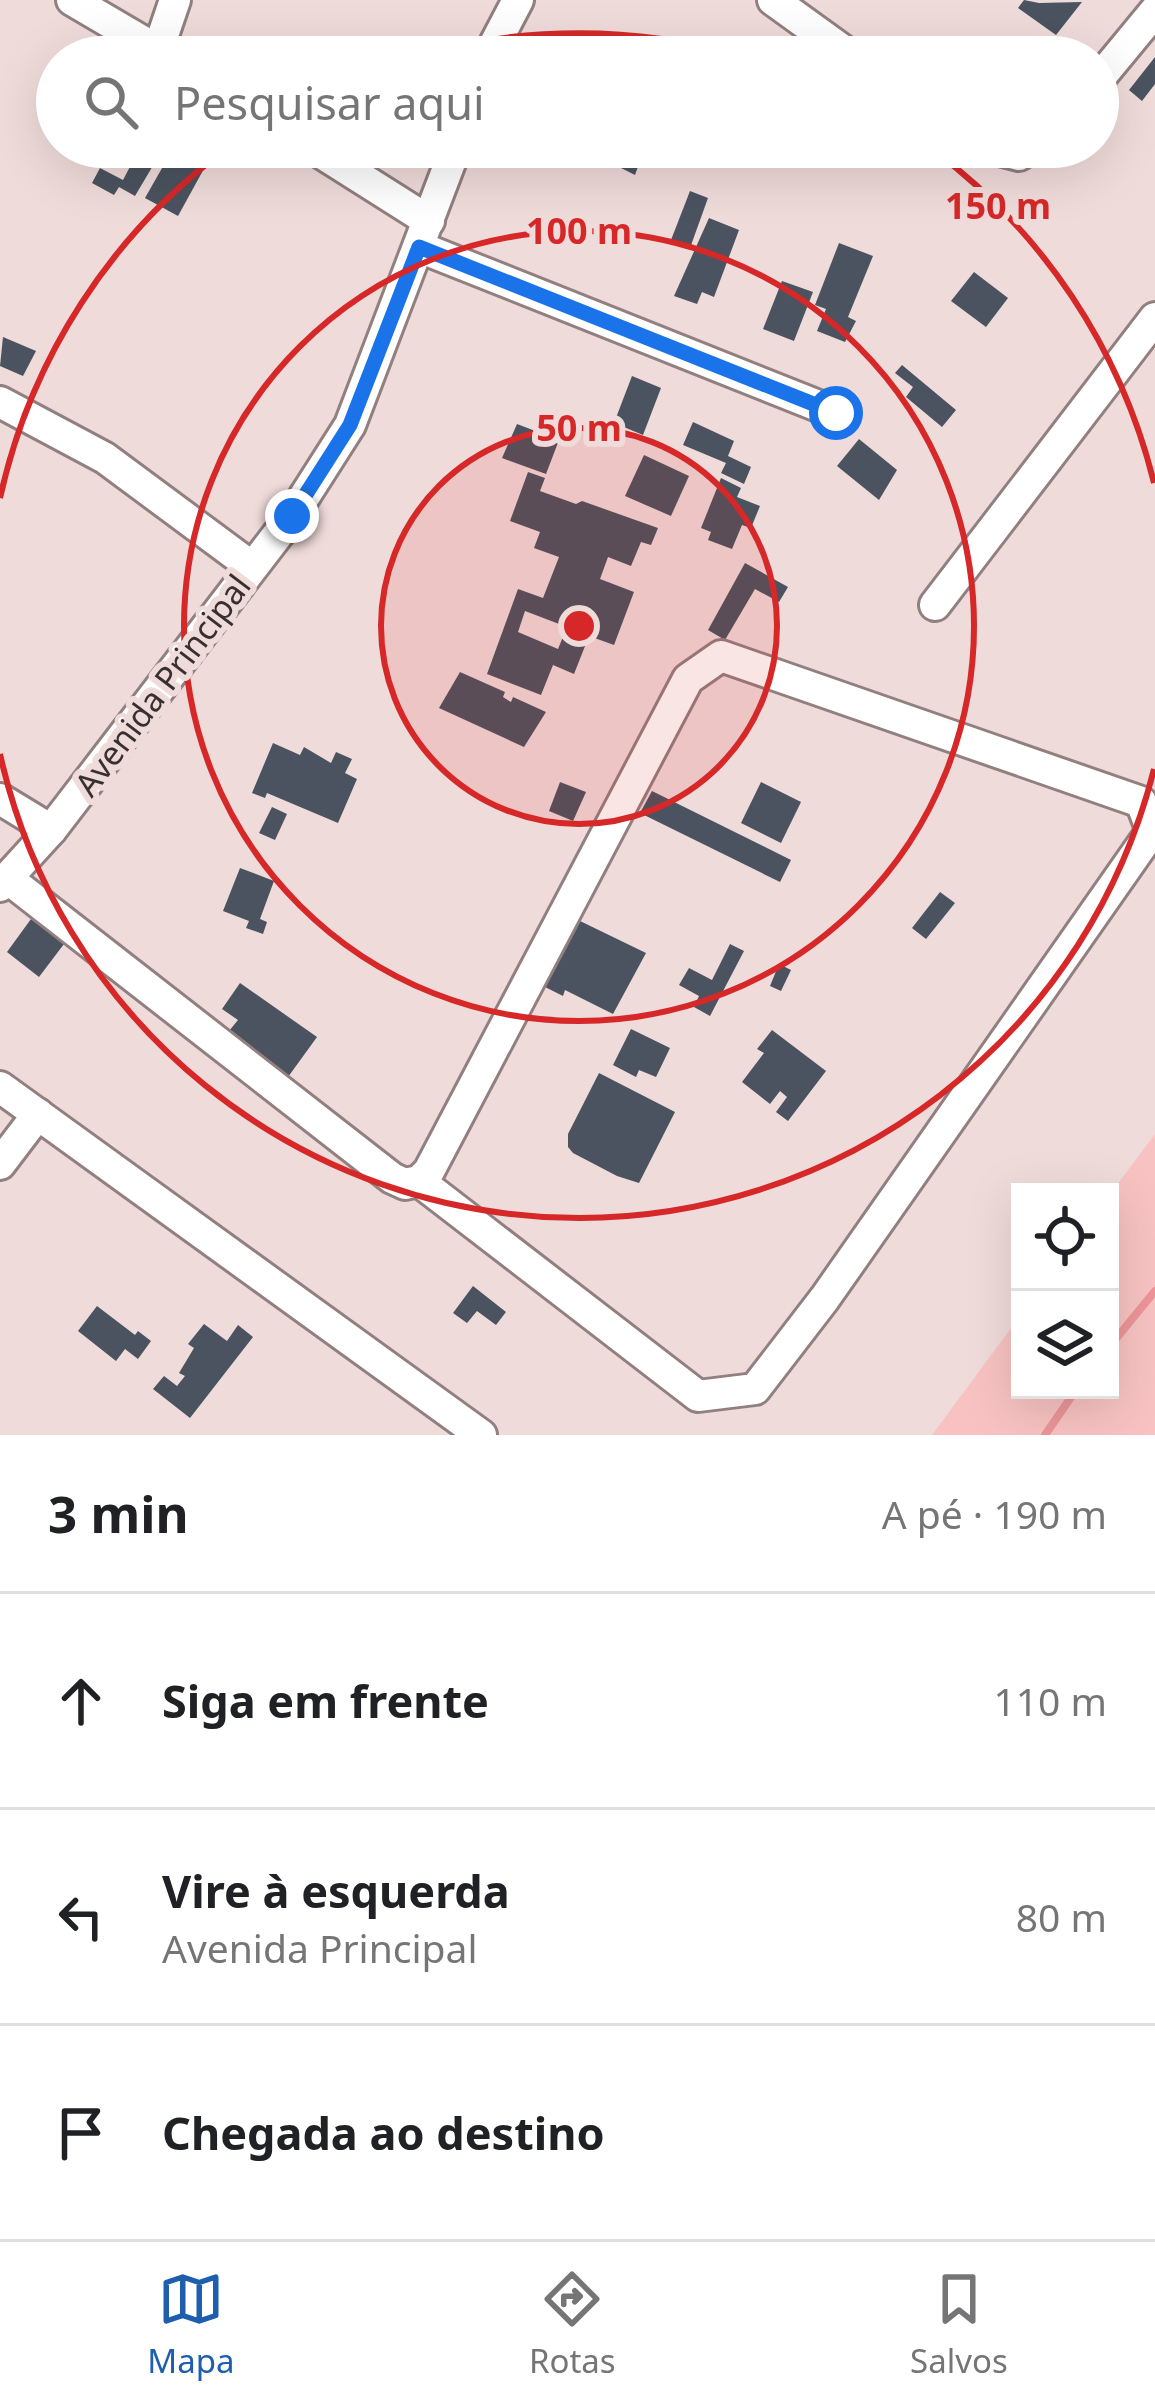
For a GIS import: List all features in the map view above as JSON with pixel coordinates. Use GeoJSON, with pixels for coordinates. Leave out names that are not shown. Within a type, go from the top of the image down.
{"type":"FeatureCollection","features":[{"type":"Feature","properties":{"kind":"street"},"geometry":{"type":"LineString","coordinates":[[72,0],[133,36]]}},
{"type":"Feature","properties":{"kind":"street"},"geometry":{"type":"LineString","coordinates":[[168,36],[175,0]]}},
{"type":"Feature","properties":{"kind":"street"},"geometry":{"type":"LineString","coordinates":[[499,36],[518,0]]}},
{"type":"Feature","properties":{"kind":"street"},"geometry":{"type":"LineString","coordinates":[[773,0],[823,36]]}},
{"type":"Feature","properties":{"kind":"street"},"geometry":{"type":"LineString","coordinates":[[1119,55],[1155,11]]}},
{"type":"Feature","properties":{"kind":"street"},"geometry":{"type":"LineString","coordinates":[[339,168],[424,234],[836,413]]}},
{"type":"Feature","properties":{"kind":"street","name":"Avenida Principal"},"geometry":{"type":"LineString","coordinates":[[4,882],[51,830],[292,516],[350,425],[448,168]]}},
{"type":"Feature","properties":{"kind":"street"},"geometry":{"type":"LineString","coordinates":[[935,605],[1155,318]]}},
{"type":"Feature","properties":{"kind":"street"},"geometry":{"type":"LineString","coordinates":[[0,402],[104,458],[252,567]]}},
{"type":"Feature","properties":{"kind":"street"},"geometry":{"type":"LineString","coordinates":[[4,882],[405,1184],[419,1181],[429,1171],[688,679],[722,656],[1141,802],[1152,831],[825,1298],[755,1389],[698,1396],[419,1181]]}},
{"type":"Feature","properties":{"kind":"street"},"geometry":{"type":"LineString","coordinates":[[0,799],[51,830]]}},
{"type":"Feature","properties":{"kind":"street"},"geometry":{"type":"LineString","coordinates":[[0,1087],[482,1435]]}},
{"type":"Feature","properties":{"kind":"street"},"geometry":{"type":"LineString","coordinates":[[0,1164],[38,1114]]}},
{"type":"Feature","properties":{"kind":"shaded area"},"geometry":{"type":"Polygon","coordinates":[[[1155,1134],[1155,1435],[932,1435],[1011,1328],[1011,1399],[1119,1399],[1118,1183],[1155,1134]]]}},
{"type":"Feature","properties":{"kind":"building"},"geometry":{"type":"Polygon","coordinates":[[[1024,0],[1082,2],[1056,35],[1018,8],[1024,0]]]}},
{"type":"Feature","properties":{"kind":"building"},"geometry":{"type":"Polygon","coordinates":[[[1155,57],[1155,84],[1142,101],[1129,90],[1155,57]]]}},
{"type":"Feature","properties":{"kind":"building"},"geometry":{"type":"Polygon","coordinates":[[[100,168],[123,180],[129,168],[152,168],[135,196],[119,187],[114,195],[92,183],[100,168]]]}},
{"type":"Feature","properties":{"kind":"building"},"geometry":{"type":"Polygon","coordinates":[[[162,168],[204,168],[178,216],[145,198],[162,168]]]}},
{"type":"Feature","properties":{"kind":"building"},"geometry":{"type":"Polygon","coordinates":[[[690,191],[708,198],[690,248],[671,240],[690,191]]]}},
{"type":"Feature","properties":{"kind":"building"},"geometry":{"type":"Polygon","coordinates":[[[709,218],[739,230],[714,297],[702,292],[697,304],[674,296],[709,218]]]}},
{"type":"Feature","properties":{"kind":"building"},"geometry":{"type":"Polygon","coordinates":[[[839,243],[873,256],[848,317],[856,321],[845,342],[817,331],[826,309],[815,305],[839,243]]]}},
{"type":"Feature","properties":{"kind":"building"},"geometry":{"type":"Polygon","coordinates":[[[974,272],[1008,298],[986,327],[951,301],[974,272]]]}},
{"type":"Feature","properties":{"kind":"building"},"geometry":{"type":"Polygon","coordinates":[[[782,281],[813,292],[794,341],[763,329],[782,281]]]}},
{"type":"Feature","properties":{"kind":"building"},"geometry":{"type":"Polygon","coordinates":[[[3,337],[36,351],[23,376],[0,366],[3,337]]]}},
{"type":"Feature","properties":{"kind":"building"},"geometry":{"type":"Polygon","coordinates":[[[902,365],[956,410],[942,427],[906,397],[913,387],[895,373],[902,365]]]}},
{"type":"Feature","properties":{"kind":"building"},"geometry":{"type":"Polygon","coordinates":[[[632,376],[661,388],[643,435],[614,423],[632,376]]]}},
{"type":"Feature","properties":{"kind":"building"},"geometry":{"type":"Polygon","coordinates":[[[693,422],[734,441],[728,456],[751,467],[744,484],[721,473],[726,463],[683,445],[693,422]]]}},
{"type":"Feature","properties":{"kind":"building"},"geometry":{"type":"Polygon","coordinates":[[[517,424],[559,440],[546,474],[502,458],[517,424]]]}},
{"type":"Feature","properties":{"kind":"building"},"geometry":{"type":"Polygon","coordinates":[[[859,439],[897,470],[879,500],[837,466],[859,439]]]}},
{"type":"Feature","properties":{"kind":"building"},"geometry":{"type":"Polygon","coordinates":[[[644,455],[689,476],[671,516],[625,496],[644,455]]]}},
{"type":"Feature","properties":{"kind":"building"},"geometry":{"type":"Polygon","coordinates":[[[528,472],[545,478],[540,491],[658,528],[651,545],[641,542],[631,566],[608,557],[600,579],[634,592],[614,645],[589,636],[574,674],[553,665],[541,695],[487,674],[518,589],[543,598],[559,557],[534,548],[540,532],[510,521],[528,472]],[[525,611],[518,632],[558,649],[567,627],[525,611]]]}},
{"type":"Feature","properties":{"kind":"building"},"geometry":{"type":"Polygon","coordinates":[[[721,478],[741,488],[737,497],[760,506],[751,528],[742,525],[732,549],[708,540],[711,532],[701,528],[721,478]]]}},
{"type":"Feature","properties":{"kind":"building"},"geometry":{"type":"Polygon","coordinates":[[[745,563],[788,587],[779,602],[755,589],[725,640],[708,630],[745,563]]]}},
{"type":"Feature","properties":{"kind":"building"},"geometry":{"type":"Polygon","coordinates":[[[460,672],[505,692],[503,697],[511,702],[513,697],[546,712],[524,747],[439,708],[460,672]]]}},
{"type":"Feature","properties":{"kind":"building"},"geometry":{"type":"Polygon","coordinates":[[[273,743],[300,755],[304,747],[331,763],[336,752],[352,759],[345,773],[357,779],[338,823],[267,793],[265,798],[252,793],[273,743]]]}},
{"type":"Feature","properties":{"kind":"building"},"geometry":{"type":"Polygon","coordinates":[[[560,782],[586,792],[573,821],[549,811],[560,782]]]}},
{"type":"Feature","properties":{"kind":"building"},"geometry":{"type":"Polygon","coordinates":[[[761,782],[801,802],[781,843],[741,823],[761,782]]]}},
{"type":"Feature","properties":{"kind":"building"},"geometry":{"type":"Polygon","coordinates":[[[652,791],[791,860],[780,882],[640,813],[652,791]]]}},
{"type":"Feature","properties":{"kind":"building"},"geometry":{"type":"Polygon","coordinates":[[[272,807],[287,814],[275,840],[259,833],[272,807]]]}},
{"type":"Feature","properties":{"kind":"building"},"geometry":{"type":"Polygon","coordinates":[[[240,868],[274,881],[260,919],[267,922],[263,934],[246,928],[249,921],[223,911],[240,868]]]}},
{"type":"Feature","properties":{"kind":"building"},"geometry":{"type":"Polygon","coordinates":[[[940,892],[955,903],[926,939],[912,928],[940,892]]]}},
{"type":"Feature","properties":{"kind":"building"},"geometry":{"type":"Polygon","coordinates":[[[31,919],[64,944],[39,977],[7,952],[31,919]]]}},
{"type":"Feature","properties":{"kind":"building"},"geometry":{"type":"Polygon","coordinates":[[[580,921],[646,953],[613,1014],[565,990],[563,996],[543,986],[580,921]]]}},
{"type":"Feature","properties":{"kind":"building"},"geometry":{"type":"Polygon","coordinates":[[[730,944],[744,951],[710,1016],[694,1007],[699,996],[679,985],[689,968],[712,980],[730,944]]]}},
{"type":"Feature","properties":{"kind":"building"},"geometry":{"type":"Polygon","coordinates":[[[779,964],[791,970],[781,991],[770,986],[779,964]]]}},
{"type":"Feature","properties":{"kind":"building"},"geometry":{"type":"Polygon","coordinates":[[[240,983],[317,1037],[288,1077],[229,1031],[238,1020],[222,1009],[240,983]]]}},
{"type":"Feature","properties":{"kind":"building"},"geometry":{"type":"Polygon","coordinates":[[[631,1029],[670,1048],[656,1077],[639,1070],[636,1077],[613,1065],[631,1029]]]}},
{"type":"Feature","properties":{"kind":"building"},"geometry":{"type":"Polygon","coordinates":[[[772,1030],[826,1071],[788,1121],[776,1112],[787,1097],[780,1091],[770,1104],[742,1082],[764,1053],[757,1049],[772,1030]]]}},
{"type":"Feature","properties":{"kind":"building"},"geometry":{"type":"Polygon","coordinates":[[[599,1073],[675,1112],[639,1183],[617,1176],[568,1147],[568,1134],[599,1073]]]}},
{"type":"Feature","properties":{"kind":"building"},"geometry":{"type":"Polygon","coordinates":[[[473,1286],[506,1312],[496,1325],[477,1311],[467,1323],[453,1313],[473,1286]]]}},
{"type":"Feature","properties":{"kind":"building"},"geometry":{"type":"Polygon","coordinates":[[[97,1306],[135,1335],[138,1331],[151,1341],[138,1359],[125,1349],[116,1361],[78,1331],[97,1306]]]}},
{"type":"Feature","properties":{"kind":"building"},"geometry":{"type":"Polygon","coordinates":[[[204,1324],[227,1341],[238,1325],[253,1337],[190,1418],[153,1389],[164,1376],[177,1386],[185,1376],[179,1373],[194,1348],[188,1344],[204,1324]]]}},
{"type":"Feature","properties":{"kind":"waterway"},"geometry":{"type":"LineString","coordinates":[[1119,1335],[1155,1291]]}},
{"type":"Feature","properties":{"kind":"waterway"},"geometry":{"type":"LineString","coordinates":[[1045,1435],[1070,1399]]}},
{"type":"Feature","properties":{"kind":"route"},"geometry":{"type":"LineString","coordinates":[[292,516],[350,425],[419,247],[836,413]]}}]}
